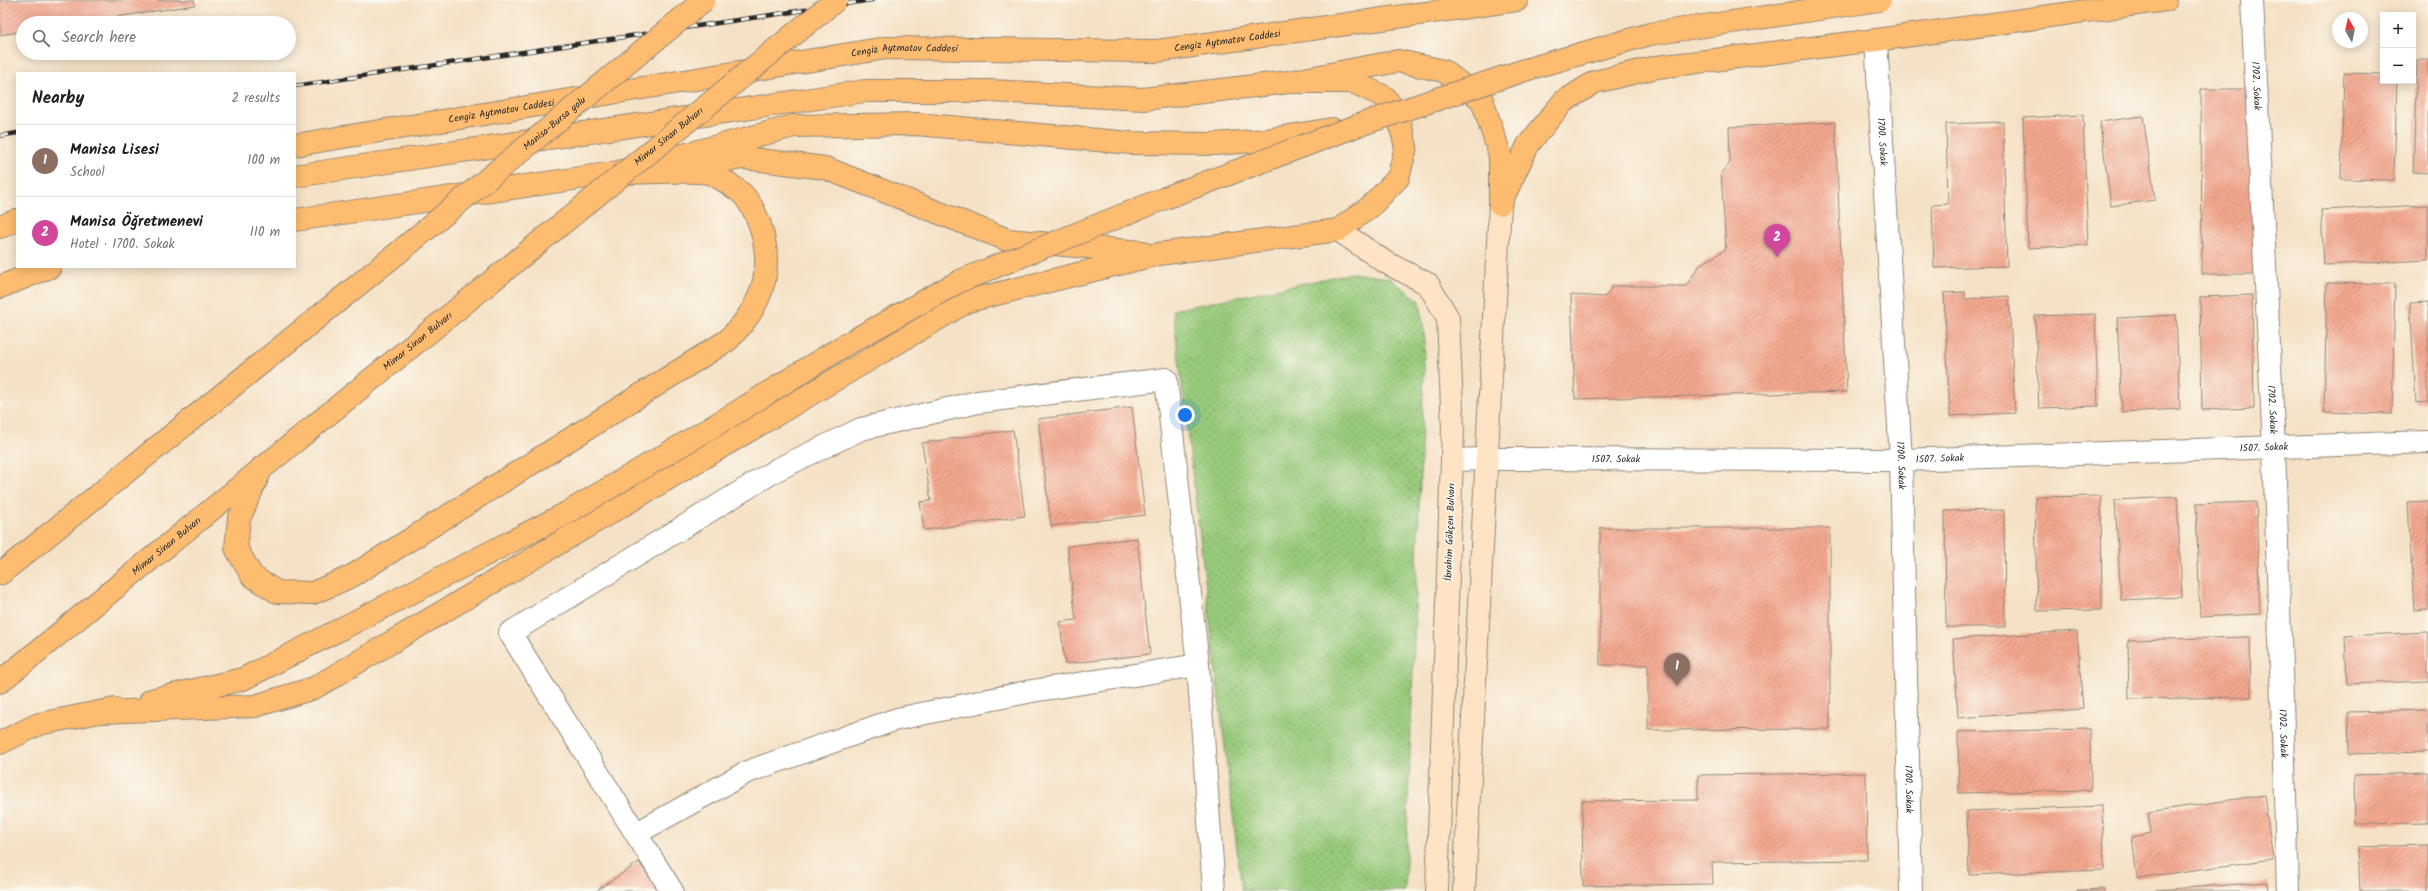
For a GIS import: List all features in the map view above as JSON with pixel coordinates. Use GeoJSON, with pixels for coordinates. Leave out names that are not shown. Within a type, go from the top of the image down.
{"type":"FeatureCollection","features":[{"type":"Feature","properties":{"kind":"main road","name":"Manisa-Bursa yolu"},"geometry":{"type":"LineString","coordinates":[[0,574],[405,247],[704,0]]}},
{"type":"Feature","properties":{"kind":"main road","name":"Mimar Sinan Bulvarı"},"geometry":{"type":"LineString","coordinates":[[0,682],[836,0]]}},
{"type":"Feature","properties":{"kind":"main road","name":"Cengiz Aytmatov Caddesi"},"geometry":{"type":"LineString","coordinates":[[296,145],[886,48],[1157,51],[1517,0]]}},
{"type":"Feature","properties":{"kind":"main road"},"geometry":{"type":"LineString","coordinates":[[0,743],[39,724],[100,712],[243,679],[565,514],[734,414],[845,345],[960,281],[1165,198],[1359,125],[1528,69],[1650,34],[1880,0]]}},
{"type":"Feature","properties":{"kind":"main road"},"geometry":{"type":"LineString","coordinates":[[1500,204],[1528,145],[1563,102],[1594,82],[1656,67],[1876,40],[2166,0]]}},
{"type":"Feature","properties":{"kind":"main road"},"geometry":{"type":"LineString","coordinates":[[296,176],[865,91],[991,91],[1143,99],[1289,82],[1398,61],[1444,71],[1482,100],[1500,155],[1500,204],[1464,891]]}},
{"type":"Feature","properties":{"kind":"main road"},"geometry":{"type":"LineString","coordinates":[[100,712],[255,706],[314,688],[968,302],[1159,254],[1338,230],[1370,207],[1398,178],[1406,147],[1398,116],[1385,97],[1353,82],[1289,82]]}},
{"type":"Feature","properties":{"kind":"main road"},"geometry":{"type":"LineString","coordinates":[[614,173],[794,126],[916,124],[1131,143],[1216,144],[1266,140],[1359,125]]}},
{"type":"Feature","properties":{"kind":"main road"},"geometry":{"type":"LineString","coordinates":[[296,220],[614,173],[744,158],[825,168],[1008,240],[1159,254]]}},
{"type":"Feature","properties":{"kind":"main road"},"geometry":{"type":"LineString","coordinates":[[262,467],[238,519],[236,548],[252,576],[277,592],[313,593],[352,576],[728,340],[746,322],[759,298],[764,275],[766,247],[761,224],[745,196],[710,173],[614,173]]}},
{"type":"Feature","properties":{"kind":"main road"},"geometry":{"type":"LineString","coordinates":[[0,222],[16,220]]}},
{"type":"Feature","properties":{"kind":"main road"},"geometry":{"type":"LineString","coordinates":[[0,227],[16,220]]}},
{"type":"Feature","properties":{"kind":"main road","name":"İbrahim Gökçen Bulvarı"},"geometry":{"type":"LineString","coordinates":[[1338,230],[1385,262],[1428,284],[1448,318],[1452,383],[1452,460],[1437,891]]}},
{"type":"Feature","properties":{"kind":"main road"},"geometry":{"type":"LineString","coordinates":[[0,287],[48,268]]}},
{"type":"Feature","properties":{"kind":"street","name":"1702. Sokak"},"geometry":{"type":"LineString","coordinates":[[2252,0],[2274,448],[2288,891]]}},
{"type":"Feature","properties":{"kind":"street","name":"1700. Sokak"},"geometry":{"type":"LineString","coordinates":[[1876,40],[1901,460],[1911,891]]}},
{"type":"Feature","properties":{"kind":"street"},"geometry":{"type":"LineString","coordinates":[[672,891],[637,833],[510,633],[778,469],[861,429],[978,402],[1166,379],[1198,665],[1214,891]]}},
{"type":"Feature","properties":{"kind":"street","name":"1507. Sokak"},"geometry":{"type":"LineString","coordinates":[[1452,460],[1901,460],[2428,442]]}},
{"type":"Feature","properties":{"kind":"street"},"geometry":{"type":"LineString","coordinates":[[637,833],[747,772],[897,719],[1032,691],[1198,665]]}},
{"type":"Feature","properties":{"kind":"green space"},"geometry":{"type":"Polygon","coordinates":[[[1353,273],[1389,278],[1420,301],[1425,341],[1405,891],[1242,891],[1173,310],[1353,273]]]}},
{"type":"Feature","properties":{"kind":"building"},"geometry":{"type":"Polygon","coordinates":[[[0,0],[194,0],[195,5],[123,16],[16,16],[16,32],[0,35],[0,0]]]}},
{"type":"Feature","properties":{"kind":"building"},"geometry":{"type":"Polygon","coordinates":[[[2417,60],[2428,60],[2428,173],[2413,172],[2417,60]]]}},
{"type":"Feature","properties":{"kind":"building"},"geometry":{"type":"Polygon","coordinates":[[[2344,73],[2380,74],[2380,84],[2397,84],[2394,180],[2341,179],[2344,73]]]}},
{"type":"Feature","properties":{"kind":"building"},"geometry":{"type":"Polygon","coordinates":[[[2201,89],[2255,89],[2256,274],[2202,274],[2201,89]]]}},
{"type":"Feature","properties":{"kind":"building"},"geometry":{"type":"Polygon","coordinates":[[[2083,115],[2088,245],[2028,248],[2023,118],[2083,115]]]}},
{"type":"Feature","properties":{"kind":"building"},"geometry":{"type":"Polygon","coordinates":[[[2143,116],[2155,200],[2111,206],[2100,122],[2143,116]]]}},
{"type":"Feature","properties":{"kind":"building"},"geometry":{"type":"Polygon","coordinates":[[[1835,122],[1847,392],[1575,399],[1571,295],[1605,297],[1613,286],[1686,286],[1700,265],[1726,249],[1721,173],[1730,163],[1729,127],[1835,122]]]}},
{"type":"Feature","properties":{"kind":"building"},"geometry":{"type":"Polygon","coordinates":[[[2003,122],[2007,266],[1934,268],[1932,205],[1948,204],[1946,124],[2003,122]]]}},
{"type":"Feature","properties":{"kind":"building"},"geometry":{"type":"Polygon","coordinates":[[[2428,205],[2428,260],[2324,265],[2321,210],[2428,205]]]}},
{"type":"Feature","properties":{"kind":"building"},"geometry":{"type":"Polygon","coordinates":[[[2327,283],[2395,284],[2392,414],[2324,412],[2327,283]]]}},
{"type":"Feature","properties":{"kind":"building"},"geometry":{"type":"Polygon","coordinates":[[[1965,292],[1965,299],[2009,296],[2015,413],[1950,416],[1944,293],[1965,292]]]}},
{"type":"Feature","properties":{"kind":"building"},"geometry":{"type":"Polygon","coordinates":[[[2252,295],[2254,408],[2202,410],[2200,297],[2252,295]]]}},
{"type":"Feature","properties":{"kind":"building"},"geometry":{"type":"Polygon","coordinates":[[[2428,302],[2428,402],[2416,403],[2410,303],[2428,302]]]}},
{"type":"Feature","properties":{"kind":"building"},"geometry":{"type":"Polygon","coordinates":[[[2095,314],[2098,406],[2039,408],[2035,316],[2095,314]]]}},
{"type":"Feature","properties":{"kind":"building"},"geometry":{"type":"Polygon","coordinates":[[[2176,315],[2180,409],[2122,412],[2117,318],[2176,315]]]}},
{"type":"Feature","properties":{"kind":"building"},"geometry":{"type":"Polygon","coordinates":[[[1132,407],[1145,515],[1051,526],[1038,419],[1132,407]]]}},
{"type":"Feature","properties":{"kind":"building"},"geometry":{"type":"Polygon","coordinates":[[[1013,430],[1025,516],[924,530],[920,502],[931,501],[922,443],[1013,430]]]}},
{"type":"Feature","properties":{"kind":"building"},"geometry":{"type":"Polygon","coordinates":[[[2101,496],[2102,610],[2037,611],[2035,497],[2101,496]]]}},
{"type":"Feature","properties":{"kind":"building"},"geometry":{"type":"Polygon","coordinates":[[[2177,497],[2182,597],[2121,600],[2115,500],[2177,497]]]}},
{"type":"Feature","properties":{"kind":"building"},"geometry":{"type":"Polygon","coordinates":[[[2428,501],[2428,610],[2414,611],[2408,502],[2428,501]]]}},
{"type":"Feature","properties":{"kind":"building"},"geometry":{"type":"Polygon","coordinates":[[[2256,502],[2260,614],[2200,617],[2196,504],[2256,502]]]}},
{"type":"Feature","properties":{"kind":"building"},"geometry":{"type":"Polygon","coordinates":[[[2004,510],[2005,627],[1946,627],[1945,511],[2004,510]]]}},
{"type":"Feature","properties":{"kind":"building"},"geometry":{"type":"Polygon","coordinates":[[[1600,528],[1830,528],[1830,729],[1648,730],[1648,665],[1600,665],[1600,528]]]}},
{"type":"Feature","properties":{"kind":"building"},"geometry":{"type":"Polygon","coordinates":[[[1137,538],[1150,654],[1065,664],[1060,622],[1076,620],[1067,546],[1137,538]]]}},
{"type":"Feature","properties":{"kind":"building"},"geometry":{"type":"Polygon","coordinates":[[[2077,631],[2083,709],[1958,718],[1953,639],[2077,631]]]}},
{"type":"Feature","properties":{"kind":"building"},"geometry":{"type":"Polygon","coordinates":[[[2428,632],[2428,681],[2347,684],[2345,636],[2428,632]]]}},
{"type":"Feature","properties":{"kind":"building"},"geometry":{"type":"Polygon","coordinates":[[[2250,637],[2251,697],[2129,699],[2128,640],[2250,637]]]}},
{"type":"Feature","properties":{"kind":"building"},"geometry":{"type":"Polygon","coordinates":[[[2428,710],[2428,752],[2349,754],[2348,712],[2428,710]]]}},
{"type":"Feature","properties":{"kind":"building"},"geometry":{"type":"Polygon","coordinates":[[[2090,729],[2091,790],[1959,793],[1958,732],[2090,729]]]}},
{"type":"Feature","properties":{"kind":"building"},"geometry":{"type":"Polygon","coordinates":[[[1866,773],[1867,860],[1712,862],[1713,884],[1583,886],[1582,801],[1698,800],[1698,775],[1866,773]]]}},
{"type":"Feature","properties":{"kind":"building"},"geometry":{"type":"Polygon","coordinates":[[[2428,773],[2428,823],[2355,824],[2354,775],[2428,773]]]}},
{"type":"Feature","properties":{"kind":"building"},"geometry":{"type":"Polygon","coordinates":[[[2264,795],[2273,859],[2137,878],[2132,837],[2151,833],[2148,812],[2264,795]]]}},
{"type":"Feature","properties":{"kind":"building"},"geometry":{"type":"Polygon","coordinates":[[[2102,806],[2104,870],[1969,875],[1967,811],[2102,806]]]}},
{"type":"Feature","properties":{"kind":"building"},"geometry":{"type":"Polygon","coordinates":[[[2428,845],[2428,891],[2360,891],[2358,847],[2428,845]]]}},
{"type":"Feature","properties":{"kind":"building"},"geometry":{"type":"Polygon","coordinates":[[[639,862],[659,891],[596,891],[639,862]]]}},
{"type":"Feature","properties":{"kind":"building"},"geometry":{"type":"Polygon","coordinates":[[[2268,882],[2269,891],[2156,891],[2156,890],[2268,882]]]}},
{"type":"Feature","properties":{"kind":"building"},"geometry":{"type":"Polygon","coordinates":[[[2104,889],[2104,891],[2077,891],[2077,890],[2104,889]]]}},
{"type":"Feature","properties":{"kind":"railway"},"geometry":{"type":"LineString","coordinates":[[296,86],[872,0]]}},
{"type":"Feature","properties":{"kind":"railway"},"geometry":{"type":"LineString","coordinates":[[0,136],[16,133]]}},
{"type":"Feature","properties":{"kind":"place","name":"Manisa Öğretmenevi"},"geometry":{"type":"Point","coordinates":[1777,257]}},
{"type":"Feature","properties":{"kind":"place","name":"Manisa Lisesi"},"geometry":{"type":"Point","coordinates":[1677,686]}}]}
